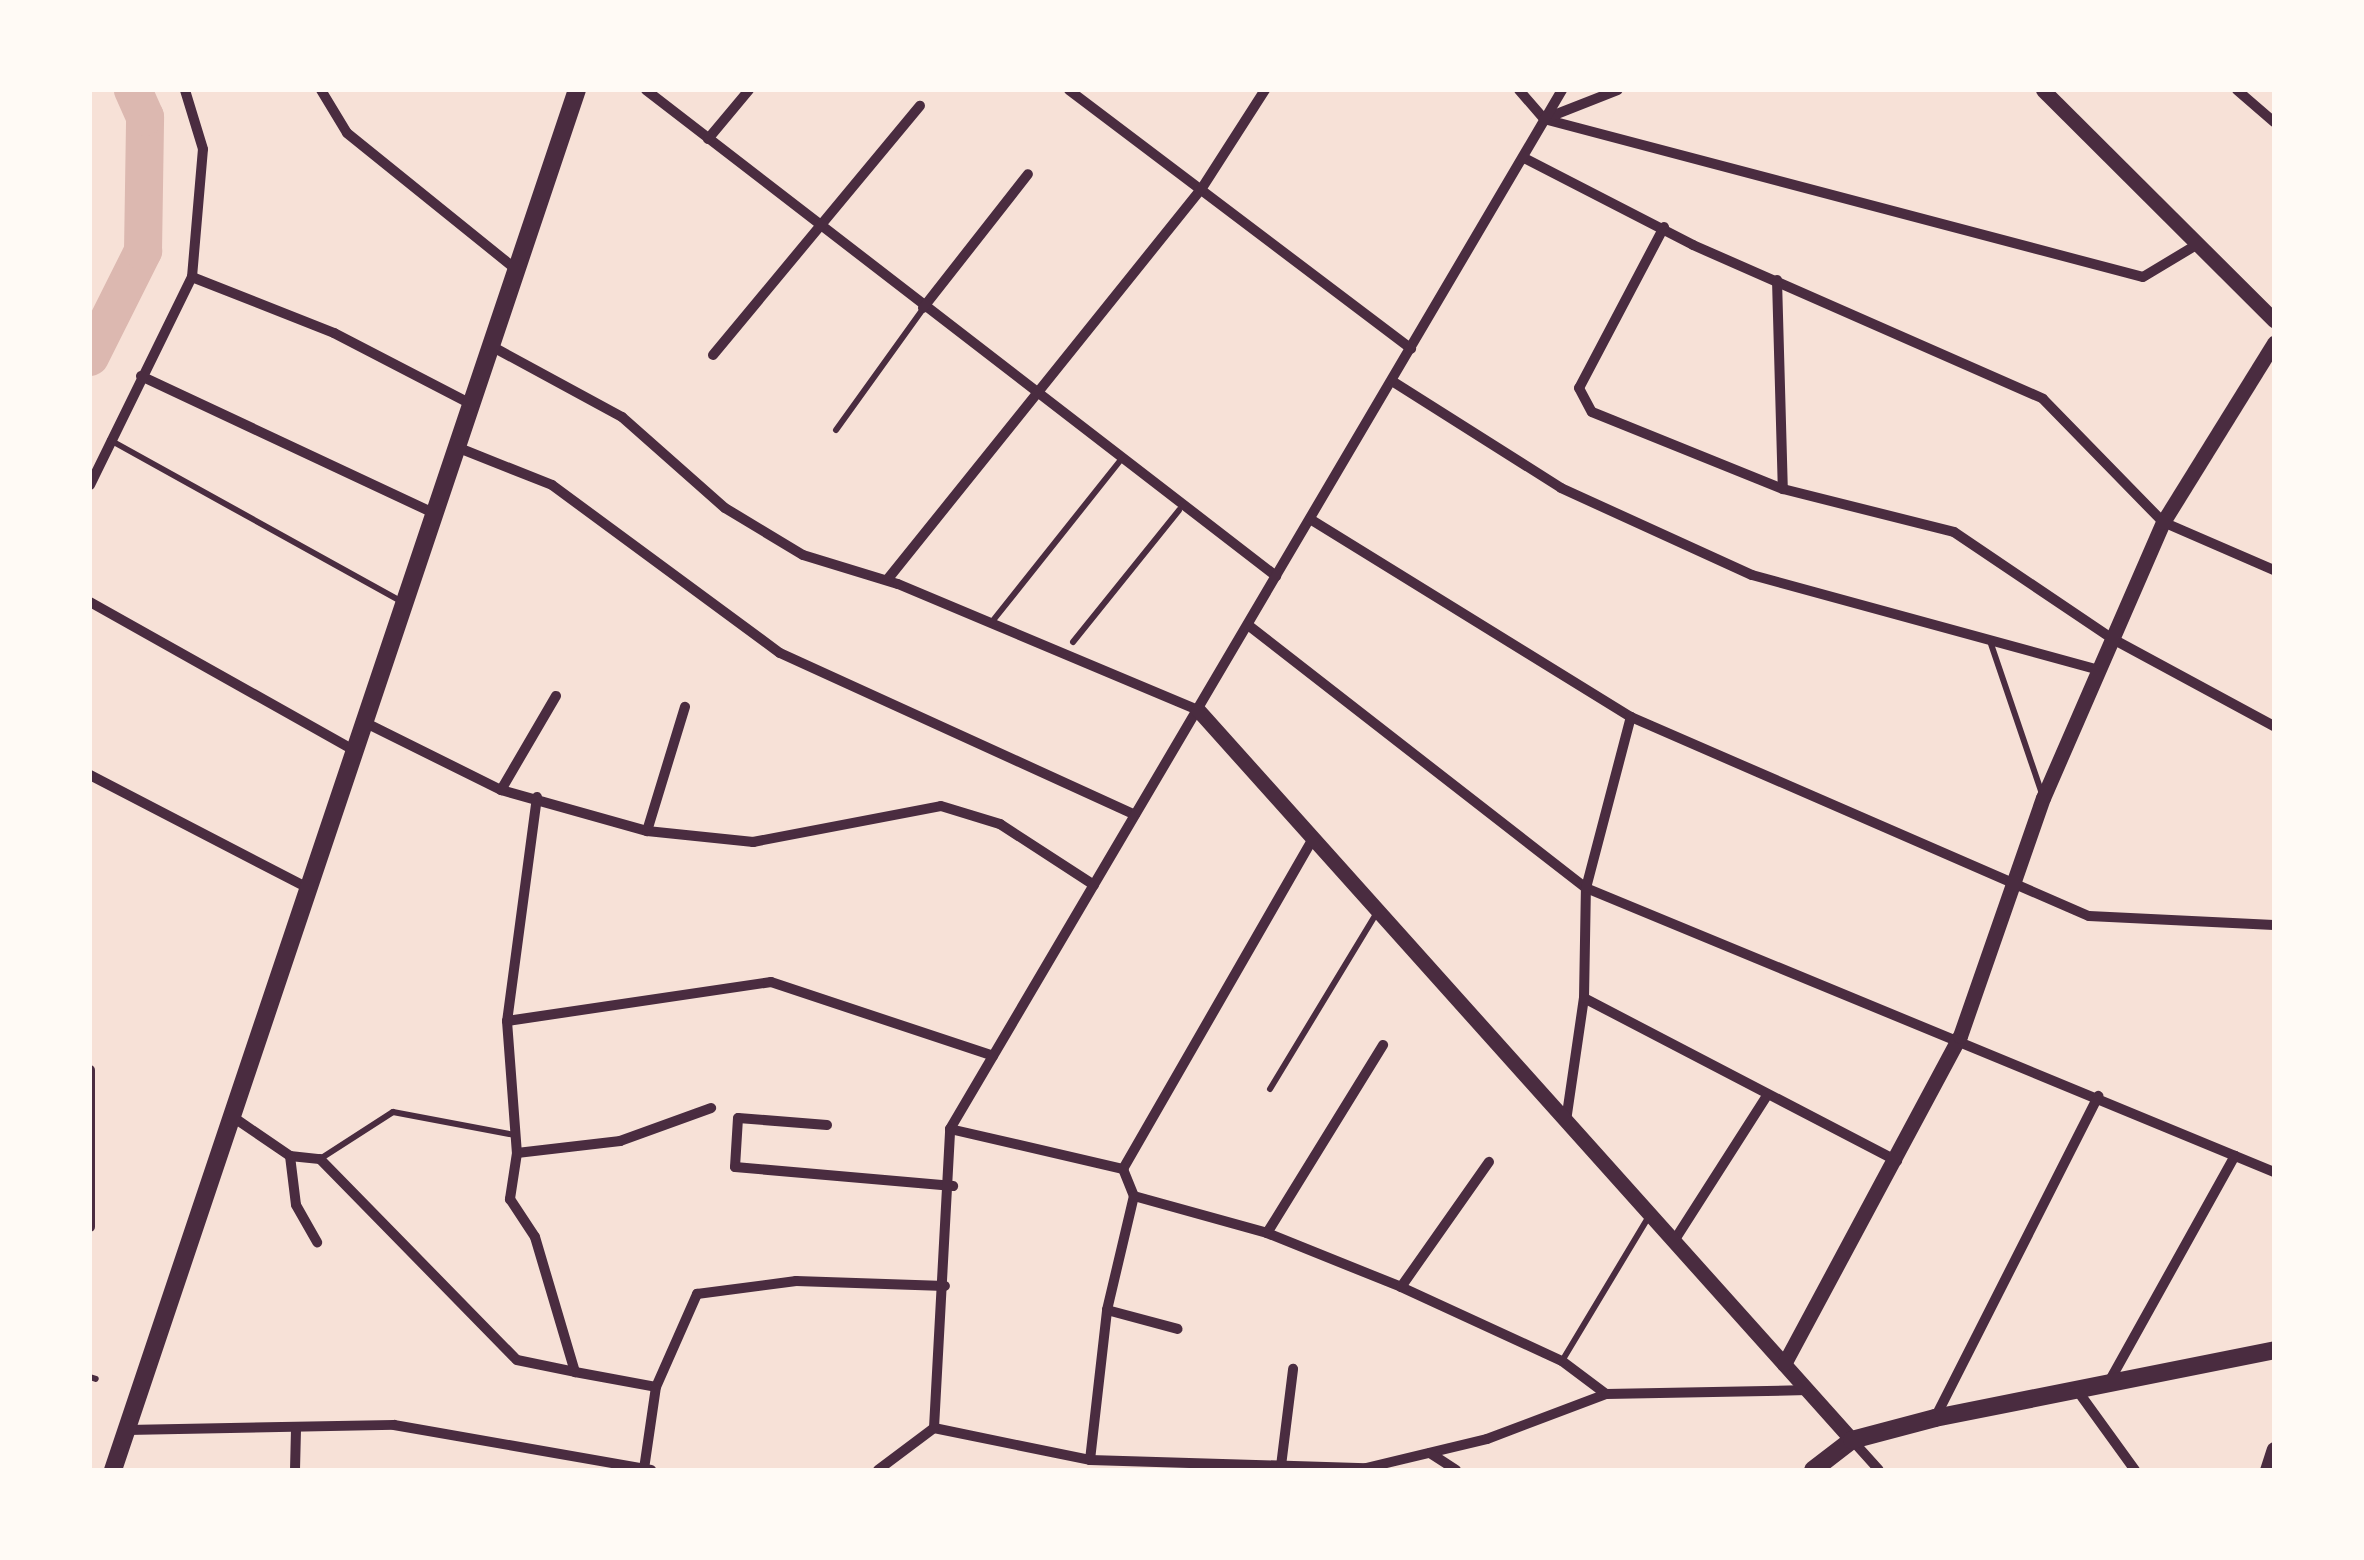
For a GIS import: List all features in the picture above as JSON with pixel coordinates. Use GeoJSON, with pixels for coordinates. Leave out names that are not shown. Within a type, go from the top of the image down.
{"type":"FeatureCollection","features":[{"type":"Feature","properties":{"kind":"main road"},"geometry":{"type":"LineString","coordinates":[[113,1470],[577,90]]}},
{"type":"Feature","properties":{"kind":"main road"},"geometry":{"type":"LineString","coordinates":[[1813,1470],[1852,1440],[1935,1418],[2274,1350]]}},
{"type":"Feature","properties":{"kind":"street"},"geometry":{"type":"LineString","coordinates":[[90,485],[108,440],[192,277],[203,149],[185,90]]}},
{"type":"Feature","properties":{"kind":"street"},"geometry":{"type":"LineString","coordinates":[[321,90],[347,133],[518,271]]}},
{"type":"Feature","properties":{"kind":"street"},"geometry":{"type":"LineString","coordinates":[[708,139],[749,90]]}},
{"type":"Feature","properties":{"kind":"street"},"geometry":{"type":"LineString","coordinates":[[1069,90],[1411,349]]}},
{"type":"Feature","properties":{"kind":"street"},"geometry":{"type":"LineString","coordinates":[[887,580],[1039,396],[1202,188],[1265,90]]}},
{"type":"Feature","properties":{"kind":"street"},"geometry":{"type":"LineString","coordinates":[[1520,90],[1544,120],[2143,276],[2198,244]]}},
{"type":"Feature","properties":{"kind":"street"},"geometry":{"type":"LineString","coordinates":[[934,1428],[953,1186],[950,1128],[1562,90]]}},
{"type":"Feature","properties":{"kind":"street"},"geometry":{"type":"LineString","coordinates":[[1544,120],[1618,90]]}},
{"type":"Feature","properties":{"kind":"street"},"geometry":{"type":"LineString","coordinates":[[2042,90],[2274,320]]}},
{"type":"Feature","properties":{"kind":"street"},"geometry":{"type":"LineString","coordinates":[[2236,90],[2274,122]]}},
{"type":"Feature","properties":{"kind":"street"},"geometry":{"type":"LineString","coordinates":[[650,91],[1179,510],[1276,576]]}},
{"type":"Feature","properties":{"kind":"street"},"geometry":{"type":"LineString","coordinates":[[714,355],[920,106]]}},
{"type":"Feature","properties":{"kind":"street"},"geometry":{"type":"LineString","coordinates":[[1524,158],[1777,280],[2043,399],[2164,522],[2274,570]]}},
{"type":"Feature","properties":{"kind":"street"},"geometry":{"type":"LineString","coordinates":[[924,308],[1028,174]]}},
{"type":"Feature","properties":{"kind":"street"},"geometry":{"type":"LineString","coordinates":[[1664,227],[1579,388],[1592,412],[1783,489],[1954,532],[2112,638],[2274,726]]}},
{"type":"Feature","properties":{"kind":"street"},"geometry":{"type":"LineString","coordinates":[[192,277],[334,333],[473,405]]}},
{"type":"Feature","properties":{"kind":"street"},"geometry":{"type":"LineString","coordinates":[[1777,280],[1783,489]]}},
{"type":"Feature","properties":{"kind":"street"},"geometry":{"type":"LineString","coordinates":[[1784,1364],[1897,1162],[1960,1036],[2043,798],[2096,669],[2164,522],[2274,343]]}},
{"type":"Feature","properties":{"kind":"street"},"geometry":{"type":"LineString","coordinates":[[493,347],[622,417],[725,508],[802,554],[887,580],[1198,710],[1879,1470]]}},
{"type":"Feature","properties":{"kind":"street"},"geometry":{"type":"LineString","coordinates":[[140,376],[436,514]]}},
{"type":"Feature","properties":{"kind":"street"},"geometry":{"type":"LineString","coordinates":[[1392,381],[1561,488],[1752,575],[1991,644],[2096,669]]}},
{"type":"Feature","properties":{"kind":"street"},"geometry":{"type":"LineString","coordinates":[[459,448],[552,485],[780,653],[1135,815]]}},
{"type":"Feature","properties":{"kind":"street"},"geometry":{"type":"LineString","coordinates":[[1310,520],[1631,717],[2090,916],[2274,925]]}},
{"type":"Feature","properties":{"kind":"street"},"geometry":{"type":"LineString","coordinates":[[90,602],[356,752]]}},
{"type":"Feature","properties":{"kind":"street"},"geometry":{"type":"LineString","coordinates":[[1248,625],[1586,888],[1960,1036],[2274,1172]]}},
{"type":"Feature","properties":{"kind":"street"},"geometry":{"type":"LineString","coordinates":[[501,790],[556,696]]}},
{"type":"Feature","properties":{"kind":"street"},"geometry":{"type":"LineString","coordinates":[[648,831],[685,708]]}},
{"type":"Feature","properties":{"kind":"street"},"geometry":{"type":"LineString","coordinates":[[1566,1121],[1584,998],[1586,888],[1631,717]]}},
{"type":"Feature","properties":{"kind":"street"},"geometry":{"type":"LineString","coordinates":[[366,723],[501,790],[648,831],[773,841],[941,806],[1000,824],[1094,885]]}},
{"type":"Feature","properties":{"kind":"street"},"geometry":{"type":"LineString","coordinates":[[90,775],[310,889]]}},
{"type":"Feature","properties":{"kind":"street"},"geometry":{"type":"LineString","coordinates":[[537,797],[508,1022],[517,1152],[510,1199],[535,1237],[575,1372]]}},
{"type":"Feature","properties":{"kind":"street"},"geometry":{"type":"LineString","coordinates":[[1122,1169],[1312,838]]}},
{"type":"Feature","properties":{"kind":"street"},"geometry":{"type":"LineString","coordinates":[[508,1022],[771,982],[993,1056]]}},
{"type":"Feature","properties":{"kind":"street"},"geometry":{"type":"LineString","coordinates":[[1584,998],[1897,1162]]}},
{"type":"Feature","properties":{"kind":"street"},"geometry":{"type":"LineString","coordinates":[[1266,1233],[1384,1045]]}},
{"type":"Feature","properties":{"kind":"street"},"geometry":{"type":"LineString","coordinates":[[90,1070],[90,1227]]}},
{"type":"Feature","properties":{"kind":"street"},"geometry":{"type":"LineString","coordinates":[[1674,1241],[1768,1094]]}},
{"type":"Feature","properties":{"kind":"street"},"geometry":{"type":"LineString","coordinates":[[1935,1418],[2098,1096]]}},
{"type":"Feature","properties":{"kind":"street"},"geometry":{"type":"LineString","coordinates":[[517,1152],[620,1141],[711,1108]]}},
{"type":"Feature","properties":{"kind":"street"},"geometry":{"type":"LineString","coordinates":[[232,1118],[290,1156],[320,1159],[518,1360],[656,1387]]}},
{"type":"Feature","properties":{"kind":"street"},"geometry":{"type":"LineString","coordinates":[[827,1125],[738,1118],[735,1167],[953,1186]]}},
{"type":"Feature","properties":{"kind":"street"},"geometry":{"type":"LineString","coordinates":[[950,1128],[1122,1169]]}},
{"type":"Feature","properties":{"kind":"street"},"geometry":{"type":"LineString","coordinates":[[290,1156],[296,1205],[317,1242]]}},
{"type":"Feature","properties":{"kind":"street"},"geometry":{"type":"LineString","coordinates":[[2108,1383],[2236,1156]]}},
{"type":"Feature","properties":{"kind":"street"},"geometry":{"type":"LineString","coordinates":[[1401,1287],[1489,1162]]}},
{"type":"Feature","properties":{"kind":"street"},"geometry":{"type":"LineString","coordinates":[[1090,1460],[1107,1310],[1134,1196],[1122,1169]]}},
{"type":"Feature","properties":{"kind":"street"},"geometry":{"type":"LineString","coordinates":[[1134,1196],[1266,1233],[1401,1287],[1562,1361],[1606,1394]]}},
{"type":"Feature","properties":{"kind":"street"},"geometry":{"type":"LineString","coordinates":[[127,1430],[394,1425],[648,1469],[656,1387],[696,1294],[796,1281],[945,1286]]}},
{"type":"Feature","properties":{"kind":"street"},"geometry":{"type":"LineString","coordinates":[[1107,1310],[1178,1330]]}},
{"type":"Feature","properties":{"kind":"street"},"geometry":{"type":"LineString","coordinates":[[1281,1466],[1293,1369]]}},
{"type":"Feature","properties":{"kind":"street"},"geometry":{"type":"LineString","coordinates":[[878,1470],[934,1428],[1090,1460],[1366,1469],[1430,1453],[1606,1394],[1808,1390]]}},
{"type":"Feature","properties":{"kind":"street"},"geometry":{"type":"LineString","coordinates":[[2077,1390],[2135,1470]]}},
{"type":"Feature","properties":{"kind":"street"},"geometry":{"type":"LineString","coordinates":[[295,1470],[296,1429]]}},
{"type":"Feature","properties":{"kind":"street"},"geometry":{"type":"LineString","coordinates":[[2267,1470],[2274,1449]]}},
{"type":"Feature","properties":{"kind":"street"},"geometry":{"type":"LineString","coordinates":[[1430,1453],[1456,1470]]}},
{"type":"Feature","properties":{"kind":"lane"},"geometry":{"type":"LineString","coordinates":[[836,430],[924,308]]}},
{"type":"Feature","properties":{"kind":"lane"},"geometry":{"type":"LineString","coordinates":[[108,440],[406,604]]}},
{"type":"Feature","properties":{"kind":"lane"},"geometry":{"type":"LineString","coordinates":[[992,623],[1120,461]]}},
{"type":"Feature","properties":{"kind":"lane"},"geometry":{"type":"LineString","coordinates":[[1073,642],[1179,510]]}},
{"type":"Feature","properties":{"kind":"lane"},"geometry":{"type":"LineString","coordinates":[[1991,644],[2043,798]]}},
{"type":"Feature","properties":{"kind":"lane"},"geometry":{"type":"LineString","coordinates":[[1270,1089],[1378,911]]}},
{"type":"Feature","properties":{"kind":"lane"},"geometry":{"type":"LineString","coordinates":[[320,1159],[393,1112],[515,1135]]}},
{"type":"Feature","properties":{"kind":"lane"},"geometry":{"type":"LineString","coordinates":[[1562,1361],[1650,1215]]}},
{"type":"Feature","properties":{"kind":"waterway"},"geometry":{"type":"LineString","coordinates":[[90,357],[143,251],[145,117],[133,90]]}}]}
